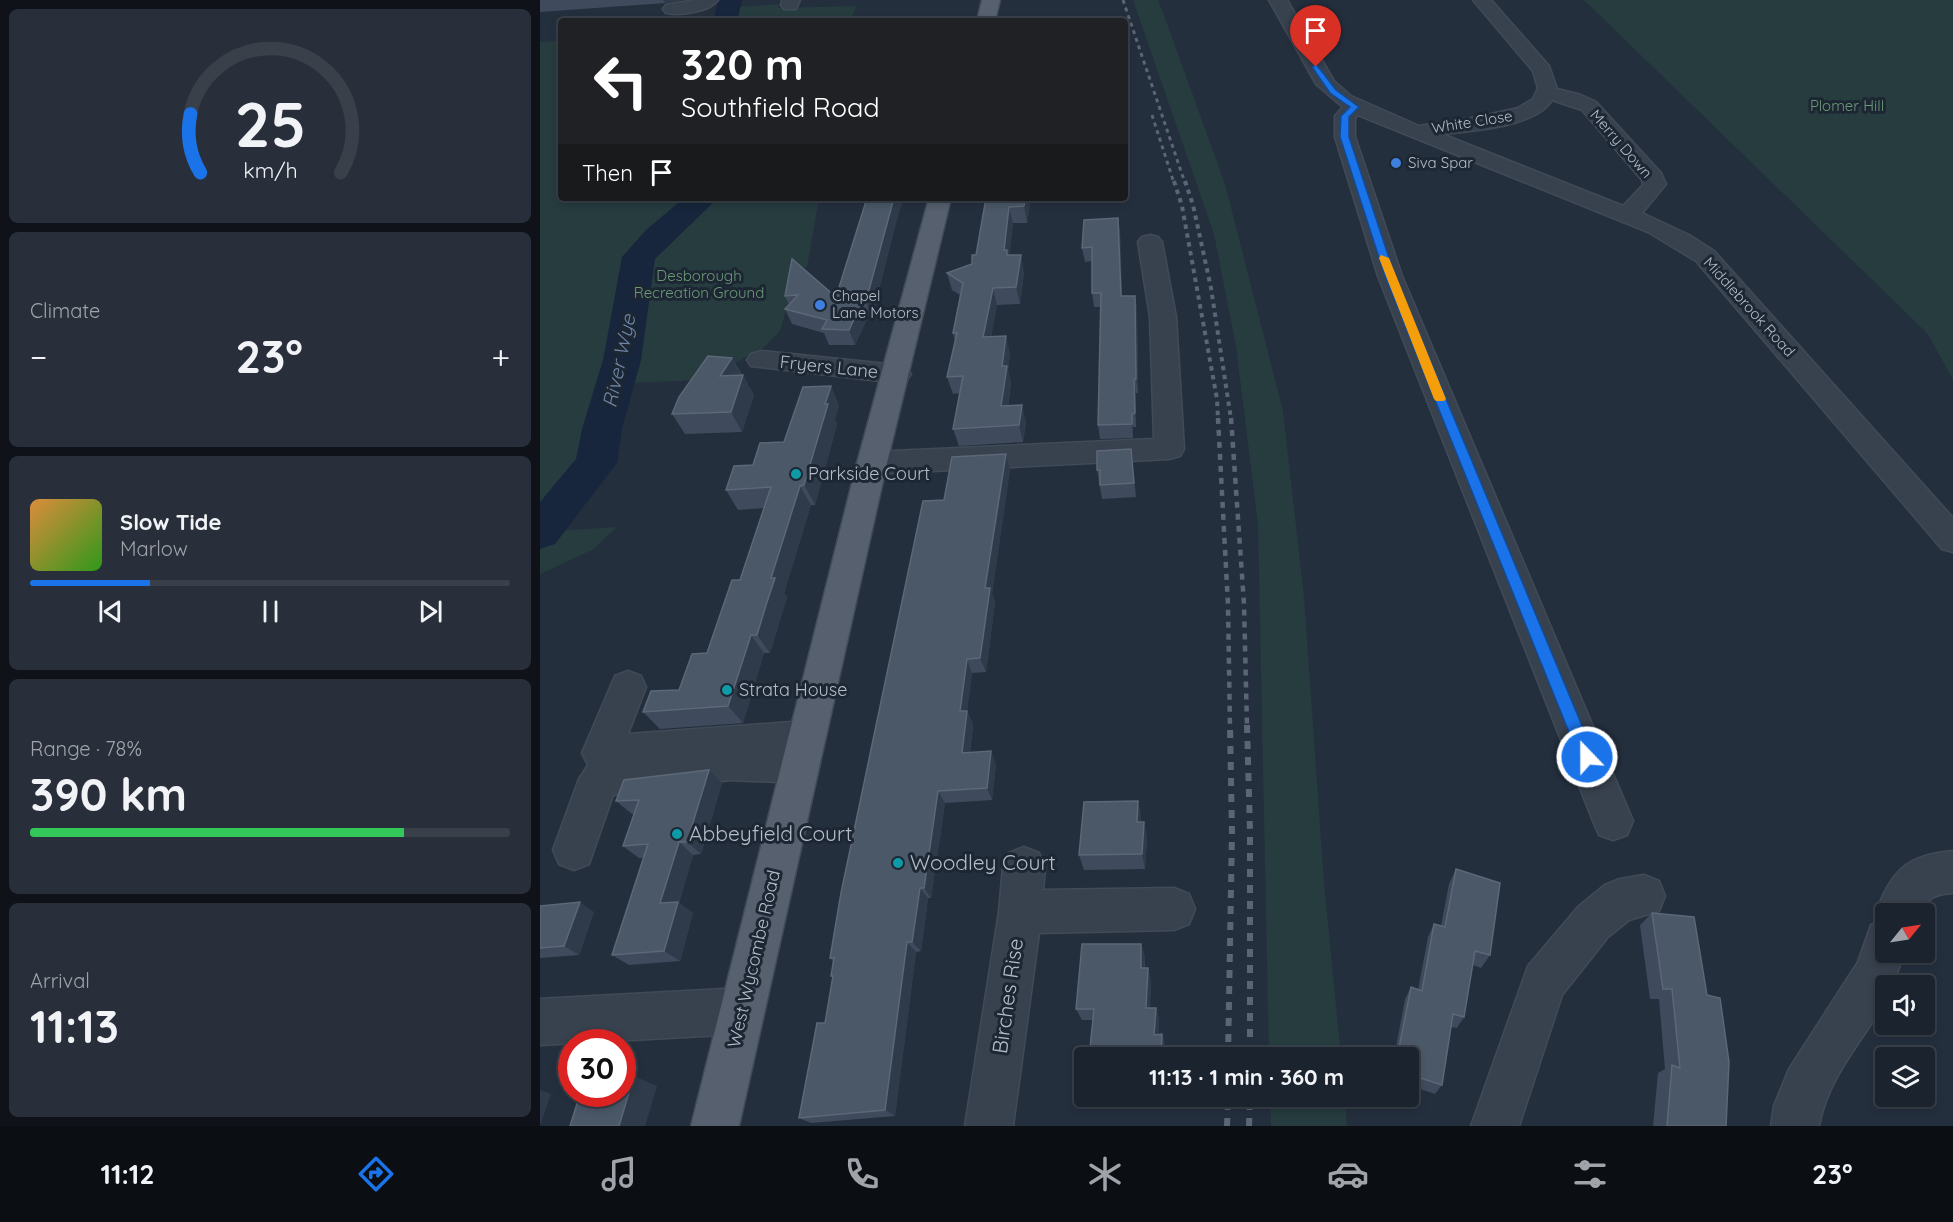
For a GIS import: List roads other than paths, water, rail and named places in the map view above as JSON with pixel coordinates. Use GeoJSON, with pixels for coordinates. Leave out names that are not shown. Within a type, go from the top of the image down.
{"type":"FeatureCollection","features":[{"type":"Feature","properties":{"kind":"main road"},"geometry":{"type":"LineString","coordinates":[[987,18],[992,0]]}},
{"type":"Feature","properties":{"kind":"main road","name":"West Wycombe Road"},"geometry":{"type":"LineString","coordinates":[[715,1126],[872,463],[897,374],[939,201]]}},
{"type":"Feature","properties":{"kind":"street"},"geometry":{"type":"LineString","coordinates":[[672,9],[702,4],[709,0]]}},
{"type":"Feature","properties":{"kind":"street","name":"Middlebrook Road"},"geometry":{"type":"LineString","coordinates":[[1278,0],[1326,84],[1355,107],[1627,215],[1681,240],[1705,256],[1953,540]]}},
{"type":"Feature","properties":{"kind":"street"},"geometry":{"type":"LineString","coordinates":[[1482,0],[1542,70],[1549,86],[1546,93]]}},
{"type":"Feature","properties":{"kind":"street","name":"White Close"},"geometry":{"type":"LineString","coordinates":[[1417,132],[1510,118],[1534,108],[1546,93]]}},
{"type":"Feature","properties":{"kind":"street","name":"Merry Down"},"geometry":{"type":"LineString","coordinates":[[1546,93],[1574,99],[1589,106],[1653,178],[1655,184],[1653,188],[1627,215]]}},
{"type":"Feature","properties":{"kind":"street"},"geometry":{"type":"LineString","coordinates":[[1355,107],[1345,116],[1345,137],[1390,276],[1613,821]]}},
{"type":"Feature","properties":{"kind":"street"},"geometry":{"type":"LineString","coordinates":[[872,463],[1169,449],[1163,317],[1150,242]]}},
{"type":"Feature","properties":{"kind":"street","name":"Fryers Lane"},"geometry":{"type":"LineString","coordinates":[[761,360],[897,374]]}},
{"type":"Feature","properties":{"kind":"street"},"geometry":{"type":"LineString","coordinates":[[628,687],[601,753],[803,751]]}},
{"type":"Feature","properties":{"kind":"street"},"geometry":{"type":"LineString","coordinates":[[574,850],[599,779],[803,751]]}},
{"type":"Feature","properties":{"kind":"street","name":"Birches Rise"},"geometry":{"type":"LineString","coordinates":[[989,1126],[1020,912],[1024,867]]}},
{"type":"Feature","properties":{"kind":"street"},"geometry":{"type":"LineString","coordinates":[[1900,903],[1914,882],[1933,873],[1953,872]]}},
{"type":"Feature","properties":{"kind":"street"},"geometry":{"type":"LineString","coordinates":[[1495,1126],[1544,982],[1593,922],[1620,900],[1644,896]]}},
{"type":"Feature","properties":{"kind":"street"},"geometry":{"type":"LineString","coordinates":[[1020,912],[1174,909]]}},
{"type":"Feature","properties":{"kind":"street"},"geometry":{"type":"LineString","coordinates":[[1795,1126],[1801,1098],[1815,1070],[1876,974],[1879,963]]}},
{"type":"Feature","properties":{"kind":"street"},"geometry":{"type":"LineString","coordinates":[[540,1022],[741,1011]]}},
{"type":"Feature","properties":{"kind":"waterway","name":"River Wye"},"geometry":{"type":"LineString","coordinates":[[726,18],[730,0]]}},
{"type":"Feature","properties":{"kind":"waterway","name":"River Wye"},"geometry":{"type":"LineString","coordinates":[[540,532],[596,463],[602,429],[622,360],[639,257],[657,237],[699,201]]}},
{"type":"Feature","properties":{"kind":"railway"},"geometry":{"type":"LineString","coordinates":[[1123,0],[1185,183]]}},
{"type":"Feature","properties":{"kind":"railway"},"geometry":{"type":"LineString","coordinates":[[1152,115],[1174,183]]}},
{"type":"Feature","properties":{"kind":"railway"},"geometry":{"type":"LineString","coordinates":[[1174,181],[1182,206],[1217,399],[1218,419]]}},
{"type":"Feature","properties":{"kind":"railway"},"geometry":{"type":"LineString","coordinates":[[1185,181],[1193,205],[1211,288],[1231,419]]}},
{"type":"Feature","properties":{"kind":"railway"},"geometry":{"type":"LineString","coordinates":[[1218,418],[1228,605],[1230,727]]}},
{"type":"Feature","properties":{"kind":"railway"},"geometry":{"type":"LineString","coordinates":[[1231,418],[1244,604],[1247,727]]}},
{"type":"Feature","properties":{"kind":"railway"},"geometry":{"type":"LineString","coordinates":[[1228,1047],[1232,832],[1230,725]]}},
{"type":"Feature","properties":{"kind":"railway"},"geometry":{"type":"LineString","coordinates":[[1247,725],[1250,831],[1250,1047]]}},
{"type":"Feature","properties":{"kind":"railway"},"geometry":{"type":"LineString","coordinates":[[1227,1126],[1228,1107]]}},
{"type":"Feature","properties":{"kind":"railway"},"geometry":{"type":"LineString","coordinates":[[1249,1126],[1250,1107]]}},
{"type":"Feature","properties":{"kind":"place","name":"Siva Spar"},"geometry":{"type":"Point","coordinates":[1396,163]}},
{"type":"Feature","properties":{"kind":"place","name":"Chapel Lane Motors"},"geometry":{"type":"Point","coordinates":[820,305]}},
{"type":"Feature","properties":{"kind":"place","name":"Parkside Court"},"geometry":{"type":"Point","coordinates":[796,474]}},
{"type":"Feature","properties":{"kind":"place","name":"Strata House"},"geometry":{"type":"Point","coordinates":[727,690]}},
{"type":"Feature","properties":{"kind":"place","name":"Abbeyfield Court"},"geometry":{"type":"Point","coordinates":[677,834]}},
{"type":"Feature","properties":{"kind":"place","name":"Woodley Court"},"geometry":{"type":"Point","coordinates":[898,863]}},
{"type":"Feature","properties":{"kind":"park label","name":"Plomer Hill"},"geometry":{"type":"Point","coordinates":[1847,106]}},
{"type":"Feature","properties":{"kind":"park label","name":"Desborough Recreation Ground"},"geometry":{"type":"Point","coordinates":[699,284]}}]}
